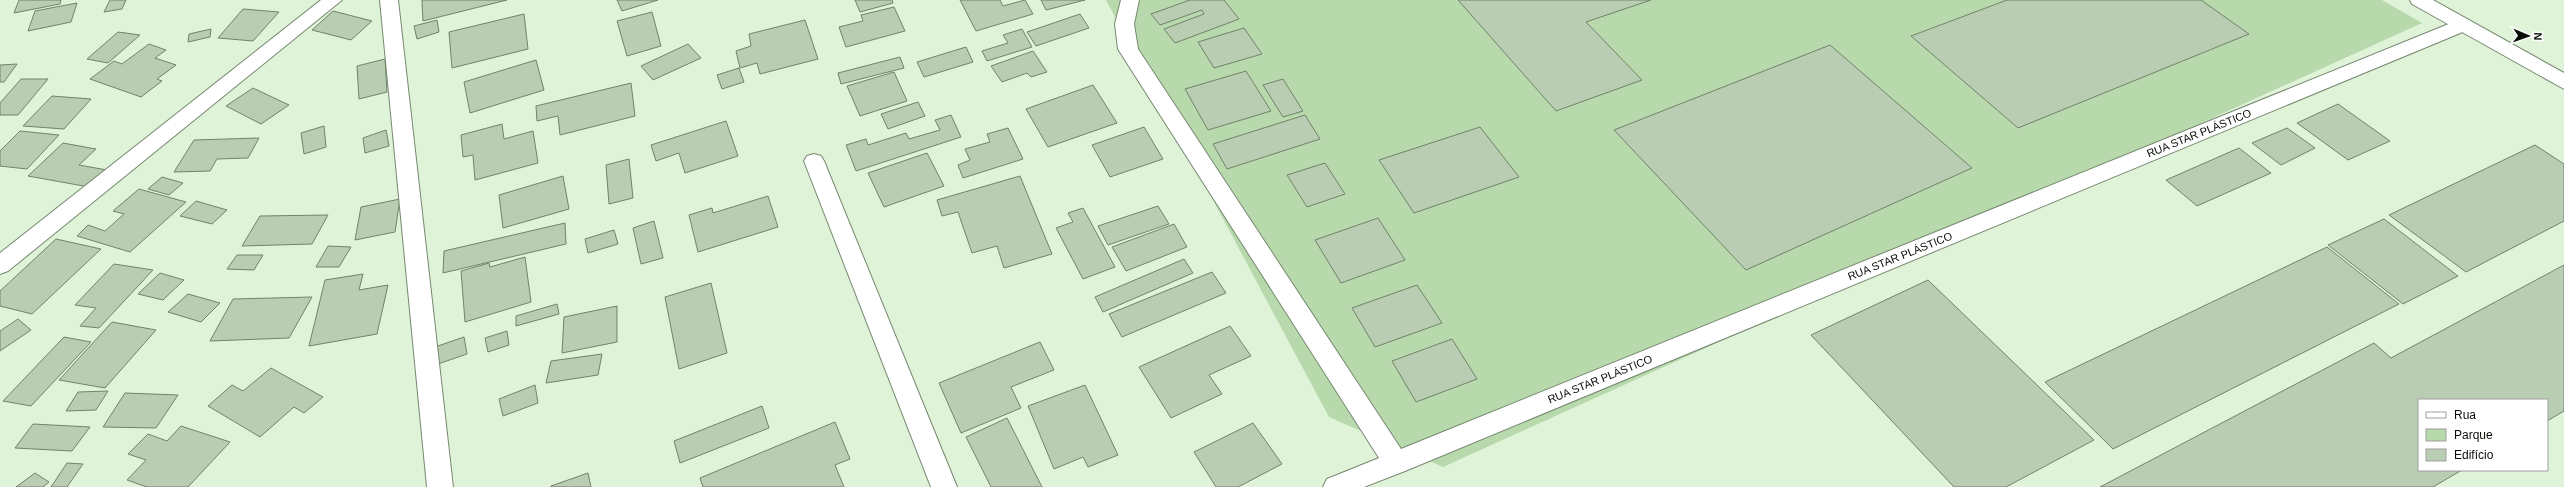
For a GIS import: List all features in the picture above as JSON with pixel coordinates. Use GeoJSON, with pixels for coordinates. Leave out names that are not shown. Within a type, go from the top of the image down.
{"type":"FeatureCollection","features":[{"type":"Feature","properties":{"kind":"street"},"geometry":{"type":"LineString","coordinates":[[0,265],[200,108],[333,0]]}},
{"type":"Feature","properties":{"kind":"street"},"geometry":{"type":"LineString","coordinates":[[389,0],[440,487]]}},
{"type":"Feature","properties":{"kind":"street"},"geometry":{"type":"LineString","coordinates":[[1130,0],[1123,31],[1128,49],[1396,463]]}},
{"type":"Feature","properties":{"kind":"street"},"geometry":{"type":"LineString","coordinates":[[2419,0],[2564,82]]}},
{"type":"Feature","properties":{"kind":"street","name":"RUA STAR PLÁSTICO"},"geometry":{"type":"LineString","coordinates":[[1336,487],[2463,25]]}},
{"type":"Feature","properties":{"kind":"street"},"geometry":{"type":"LineString","coordinates":[[814,161],[944,487]]}},
{"type":"Feature","properties":{"kind":"green space"},"geometry":{"type":"Polygon","coordinates":[[[1106,0],[2382,0],[2422,23],[1443,467],[1329,417],[1106,0]]]}},
{"type":"Feature","properties":{"kind":"building"},"geometry":{"type":"Polygon","coordinates":[[[19,0],[61,0],[60,4],[14,13],[19,0]]]}},
{"type":"Feature","properties":{"kind":"building"},"geometry":{"type":"Polygon","coordinates":[[[110,0],[126,0],[122,9],[104,12],[110,0]]]}},
{"type":"Feature","properties":{"kind":"building"},"geometry":{"type":"Polygon","coordinates":[[[422,0],[507,0],[423,21],[422,0]]]}},
{"type":"Feature","properties":{"kind":"building"},"geometry":{"type":"Polygon","coordinates":[[[617,0],[658,0],[622,11],[617,0]]]}},
{"type":"Feature","properties":{"kind":"building"},"geometry":{"type":"Polygon","coordinates":[[[855,0],[892,0],[893,3],[860,12],[855,0]]]}},
{"type":"Feature","properties":{"kind":"building"},"geometry":{"type":"Polygon","coordinates":[[[960,0],[1000,0],[1003,6],[1025,0],[1033,14],[976,31],[960,0]]]}},
{"type":"Feature","properties":{"kind":"building"},"geometry":{"type":"Polygon","coordinates":[[[1041,0],[1085,0],[1046,10],[1041,0]]]}},
{"type":"Feature","properties":{"kind":"building"},"geometry":{"type":"Polygon","coordinates":[[[1190,0],[1224,0],[1239,19],[1175,43],[1164,29],[1204,14],[1202,10],[1160,25],[1151,14],[1190,0]]]}},
{"type":"Feature","properties":{"kind":"building"},"geometry":{"type":"Polygon","coordinates":[[[1458,0],[1651,0],[1586,22],[1642,80],[1556,111],[1458,0]]]}},
{"type":"Feature","properties":{"kind":"building"},"geometry":{"type":"Polygon","coordinates":[[[2007,0],[2201,0],[2249,34],[2018,128],[1911,36],[2007,0]]]}},
{"type":"Feature","properties":{"kind":"building"},"geometry":{"type":"Polygon","coordinates":[[[77,3],[71,22],[28,31],[35,11],[77,3]]]}},
{"type":"Feature","properties":{"kind":"building"},"geometry":{"type":"Polygon","coordinates":[[[894,7],[905,31],[846,47],[839,27],[863,21],[861,15],[894,7]]]}},
{"type":"Feature","properties":{"kind":"building"},"geometry":{"type":"Polygon","coordinates":[[[243,9],[279,12],[253,41],[218,38],[243,9]]]}},
{"type":"Feature","properties":{"kind":"building"},"geometry":{"type":"Polygon","coordinates":[[[333,11],[372,21],[351,40],[312,30],[333,11]]]}},
{"type":"Feature","properties":{"kind":"building"},"geometry":{"type":"Polygon","coordinates":[[[652,12],[661,46],[627,56],[617,21],[652,12]]]}},
{"type":"Feature","properties":{"kind":"building"},"geometry":{"type":"Polygon","coordinates":[[[524,14],[528,49],[452,68],[449,32],[524,14]]]}},
{"type":"Feature","properties":{"kind":"building"},"geometry":{"type":"Polygon","coordinates":[[[1080,14],[1089,28],[1036,46],[1027,32],[1080,14]]]}},
{"type":"Feature","properties":{"kind":"building"},"geometry":{"type":"Polygon","coordinates":[[[437,20],[439,32],[417,39],[414,26],[437,20]]]}},
{"type":"Feature","properties":{"kind":"building"},"geometry":{"type":"Polygon","coordinates":[[[805,20],[818,59],[760,74],[757,63],[740,68],[736,51],[751,46],[749,34],[805,20]]]}},
{"type":"Feature","properties":{"kind":"building"},"geometry":{"type":"Polygon","coordinates":[[[1244,28],[1262,54],[1214,68],[1198,42],[1244,28]]]}},
{"type":"Feature","properties":{"kind":"building"},"geometry":{"type":"Polygon","coordinates":[[[211,29],[210,37],[188,42],[189,34],[211,29]]]}},
{"type":"Feature","properties":{"kind":"building"},"geometry":{"type":"Polygon","coordinates":[[[1022,29],[1032,47],[987,61],[982,51],[1008,43],[1003,35],[1022,29]]]}},
{"type":"Feature","properties":{"kind":"building"},"geometry":{"type":"Polygon","coordinates":[[[118,32],[140,35],[108,63],[87,59],[118,32]]]}},
{"type":"Feature","properties":{"kind":"building"},"geometry":{"type":"Polygon","coordinates":[[[149,44],[166,50],[155,58],[176,65],[157,79],[162,81],[141,97],[90,79],[114,61],[122,64],[149,44]]]}},
{"type":"Feature","properties":{"kind":"building"},"geometry":{"type":"Polygon","coordinates":[[[688,44],[701,58],[653,80],[641,66],[688,44]]]}},
{"type":"Feature","properties":{"kind":"building"},"geometry":{"type":"Polygon","coordinates":[[[1830,45],[1972,168],[1746,270],[1614,130],[1830,45]]]}},
{"type":"Feature","properties":{"kind":"building"},"geometry":{"type":"Polygon","coordinates":[[[966,47],[973,62],[924,77],[917,62],[966,47]]]}},
{"type":"Feature","properties":{"kind":"building"},"geometry":{"type":"Polygon","coordinates":[[[1033,51],[1047,72],[1031,77],[1027,73],[1002,82],[991,66],[1033,51]]]}},
{"type":"Feature","properties":{"kind":"building"},"geometry":{"type":"Polygon","coordinates":[[[900,57],[904,68],[841,84],[838,73],[900,57]]]}},
{"type":"Feature","properties":{"kind":"building"},"geometry":{"type":"Polygon","coordinates":[[[385,59],[387,92],[359,99],[357,66],[385,59]]]}},
{"type":"Feature","properties":{"kind":"building"},"geometry":{"type":"Polygon","coordinates":[[[536,60],[544,90],[470,113],[464,82],[536,60]]]}},
{"type":"Feature","properties":{"kind":"building"},"geometry":{"type":"Polygon","coordinates":[[[17,64],[4,82],[0,82],[0,65],[17,64]]]}},
{"type":"Feature","properties":{"kind":"building"},"geometry":{"type":"Polygon","coordinates":[[[739,68],[744,82],[722,89],[717,75],[739,68]]]}},
{"type":"Feature","properties":{"kind":"building"},"geometry":{"type":"Polygon","coordinates":[[[1246,71],[1271,111],[1208,130],[1185,89],[1246,71]]]}},
{"type":"Feature","properties":{"kind":"building"},"geometry":{"type":"Polygon","coordinates":[[[894,72],[907,101],[860,116],[847,86],[894,72]]]}},
{"type":"Feature","properties":{"kind":"building"},"geometry":{"type":"Polygon","coordinates":[[[21,79],[48,79],[18,115],[0,115],[0,103],[21,79]]]}},
{"type":"Feature","properties":{"kind":"building"},"geometry":{"type":"Polygon","coordinates":[[[1283,79],[1303,111],[1283,117],[1263,85],[1283,79]]]}},
{"type":"Feature","properties":{"kind":"building"},"geometry":{"type":"Polygon","coordinates":[[[631,83],[635,116],[560,135],[558,116],[537,121],[536,106],[631,83]]]}},
{"type":"Feature","properties":{"kind":"building"},"geometry":{"type":"Polygon","coordinates":[[[1093,85],[1117,123],[1048,147],[1026,109],[1093,85]]]}},
{"type":"Feature","properties":{"kind":"building"},"geometry":{"type":"Polygon","coordinates":[[[253,88],[289,105],[261,124],[226,106],[253,88]]]}},
{"type":"Feature","properties":{"kind":"building"},"geometry":{"type":"Polygon","coordinates":[[[52,96],[91,99],[64,129],[23,126],[52,96]]]}},
{"type":"Feature","properties":{"kind":"building"},"geometry":{"type":"Polygon","coordinates":[[[918,102],[925,116],[888,129],[881,114],[918,102]]]}},
{"type":"Feature","properties":{"kind":"building"},"geometry":{"type":"Polygon","coordinates":[[[2338,104],[2390,141],[2348,160],[2297,123],[2338,104]]]}},
{"type":"Feature","properties":{"kind":"building"},"geometry":{"type":"Polygon","coordinates":[[[951,115],[961,137],[856,171],[846,145],[866,139],[868,145],[906,133],[909,139],[940,130],[935,120],[951,115]]]}},
{"type":"Feature","properties":{"kind":"building"},"geometry":{"type":"Polygon","coordinates":[[[1305,115],[1320,139],[1227,169],[1213,144],[1305,115]]]}},
{"type":"Feature","properties":{"kind":"building"},"geometry":{"type":"Polygon","coordinates":[[[726,121],[738,156],[685,173],[679,153],[656,161],[651,145],[726,121]]]}},
{"type":"Feature","properties":{"kind":"building"},"geometry":{"type":"Polygon","coordinates":[[[502,124],[504,139],[533,131],[538,163],[475,180],[473,155],[463,157],[461,135],[502,124]]]}},
{"type":"Feature","properties":{"kind":"building"},"geometry":{"type":"Polygon","coordinates":[[[324,126],[326,147],[304,154],[301,133],[324,126]]]}},
{"type":"Feature","properties":{"kind":"building"},"geometry":{"type":"Polygon","coordinates":[[[1144,127],[1163,159],[1110,177],[1092,145],[1144,127]]]}},
{"type":"Feature","properties":{"kind":"building"},"geometry":{"type":"Polygon","coordinates":[[[1480,127],[1519,177],[1414,213],[1379,160],[1480,127]]]}},
{"type":"Feature","properties":{"kind":"building"},"geometry":{"type":"Polygon","coordinates":[[[1008,128],[1023,159],[963,178],[958,165],[970,160],[965,149],[990,142],[987,134],[1008,128]]]}},
{"type":"Feature","properties":{"kind":"building"},"geometry":{"type":"Polygon","coordinates":[[[2287,128],[2315,148],[2281,165],[2252,143],[2287,128]]]}},
{"type":"Feature","properties":{"kind":"building"},"geometry":{"type":"Polygon","coordinates":[[[386,130],[389,146],[365,153],[363,138],[386,130]]]}},
{"type":"Feature","properties":{"kind":"building"},"geometry":{"type":"Polygon","coordinates":[[[20,131],[59,135],[27,169],[0,166],[0,151],[20,131]]]}},
{"type":"Feature","properties":{"kind":"building"},"geometry":{"type":"Polygon","coordinates":[[[259,138],[248,158],[217,159],[210,171],[174,172],[194,140],[259,138]]]}},
{"type":"Feature","properties":{"kind":"building"},"geometry":{"type":"Polygon","coordinates":[[[63,143],[96,149],[79,165],[107,170],[89,187],[28,176],[63,143]]]}},
{"type":"Feature","properties":{"kind":"building"},"geometry":{"type":"Polygon","coordinates":[[[2535,145],[2564,164],[2564,221],[2466,272],[2389,215],[2535,145]]]}},
{"type":"Feature","properties":{"kind":"building"},"geometry":{"type":"Polygon","coordinates":[[[2239,148],[2271,173],[2197,206],[2166,180],[2239,148]]]}},
{"type":"Feature","properties":{"kind":"building"},"geometry":{"type":"Polygon","coordinates":[[[927,153],[944,186],[884,207],[868,173],[927,153]]]}},
{"type":"Feature","properties":{"kind":"building"},"geometry":{"type":"Polygon","coordinates":[[[629,159],[633,198],[609,204],[606,165],[629,159]]]}},
{"type":"Feature","properties":{"kind":"building"},"geometry":{"type":"Polygon","coordinates":[[[1325,163],[1345,194],[1307,207],[1287,175],[1325,163]]]}},
{"type":"Feature","properties":{"kind":"building"},"geometry":{"type":"Polygon","coordinates":[[[563,176],[569,209],[503,228],[499,195],[563,176]]]}},
{"type":"Feature","properties":{"kind":"building"},"geometry":{"type":"Polygon","coordinates":[[[1020,176],[1052,254],[1004,268],[997,246],[972,253],[958,212],[942,216],[937,200],[1020,176]]]}},
{"type":"Feature","properties":{"kind":"building"},"geometry":{"type":"Polygon","coordinates":[[[162,177],[183,183],[169,195],[148,189],[162,177]]]}},
{"type":"Feature","properties":{"kind":"building"},"geometry":{"type":"Polygon","coordinates":[[[139,189],[186,202],[130,252],[77,236],[88,225],[105,231],[124,214],[113,211],[139,189]]]}},
{"type":"Feature","properties":{"kind":"building"},"geometry":{"type":"Polygon","coordinates":[[[768,196],[778,227],[698,252],[689,215],[712,208],[713,213],[768,196]]]}},
{"type":"Feature","properties":{"kind":"building"},"geometry":{"type":"Polygon","coordinates":[[[400,199],[395,232],[355,240],[361,207],[400,199]]]}},
{"type":"Feature","properties":{"kind":"building"},"geometry":{"type":"Polygon","coordinates":[[[196,201],[227,210],[212,224],[180,216],[196,201]]]}},
{"type":"Feature","properties":{"kind":"building"},"geometry":{"type":"Polygon","coordinates":[[[1158,206],[1169,224],[1108,245],[1098,226],[1158,206]]]}},
{"type":"Feature","properties":{"kind":"building"},"geometry":{"type":"Polygon","coordinates":[[[1083,208],[1115,267],[1083,279],[1056,228],[1073,222],[1068,213],[1083,208]]]}},
{"type":"Feature","properties":{"kind":"building"},"geometry":{"type":"Polygon","coordinates":[[[328,215],[312,244],[242,246],[260,216],[328,215]]]}},
{"type":"Feature","properties":{"kind":"building"},"geometry":{"type":"Polygon","coordinates":[[[1378,218],[1405,260],[1341,283],[1315,240],[1378,218]]]}},
{"type":"Feature","properties":{"kind":"building"},"geometry":{"type":"Polygon","coordinates":[[[2384,219],[2458,276],[2403,304],[2328,245],[2384,219]]]}},
{"type":"Feature","properties":{"kind":"building"},"geometry":{"type":"Polygon","coordinates":[[[654,221],[663,258],[641,264],[633,228],[654,221]]]}},
{"type":"Feature","properties":{"kind":"building"},"geometry":{"type":"Polygon","coordinates":[[[565,223],[566,244],[443,273],[444,251],[565,223]]]}},
{"type":"Feature","properties":{"kind":"building"},"geometry":{"type":"Polygon","coordinates":[[[1174,224],[1187,247],[1126,271],[1112,247],[1174,224]]]}},
{"type":"Feature","properties":{"kind":"building"},"geometry":{"type":"Polygon","coordinates":[[[614,230],[618,244],[588,253],[585,239],[614,230]]]}},
{"type":"Feature","properties":{"kind":"building"},"geometry":{"type":"Polygon","coordinates":[[[56,239],[101,249],[32,314],[0,306],[0,291],[56,239]]]}},
{"type":"Feature","properties":{"kind":"building"},"geometry":{"type":"Polygon","coordinates":[[[328,246],[351,247],[339,267],[316,267],[328,246]]]}},
{"type":"Feature","properties":{"kind":"building"},"geometry":{"type":"Polygon","coordinates":[[[2327,247],[2399,304],[2113,449],[2045,382],[2327,247]]]}},
{"type":"Feature","properties":{"kind":"building"},"geometry":{"type":"Polygon","coordinates":[[[237,255],[263,255],[254,270],[227,269],[237,255]]]}},
{"type":"Feature","properties":{"kind":"building"},"geometry":{"type":"Polygon","coordinates":[[[525,257],[531,302],[465,322],[461,271],[489,263],[490,267],[525,257]]]}},
{"type":"Feature","properties":{"kind":"building"},"geometry":{"type":"Polygon","coordinates":[[[1184,259],[1193,273],[1103,312],[1095,297],[1184,259]]]}},
{"type":"Feature","properties":{"kind":"building"},"geometry":{"type":"Polygon","coordinates":[[[114,264],[153,270],[99,328],[80,326],[96,308],[75,305],[114,264]]]}},
{"type":"Feature","properties":{"kind":"building"},"geometry":{"type":"Polygon","coordinates":[[[2564,265],[2564,411],[2548,420],[2548,399],[2418,399],[2418,471],[2460,471],[2433,487],[2100,487],[2374,343],[2391,358],[2564,265]]]}},
{"type":"Feature","properties":{"kind":"building"},"geometry":{"type":"Polygon","coordinates":[[[1212,272],[1226,293],[1122,337],[1109,314],[1212,272]]]}},
{"type":"Feature","properties":{"kind":"building"},"geometry":{"type":"Polygon","coordinates":[[[160,273],[184,280],[163,300],[138,294],[160,273]]]}},
{"type":"Feature","properties":{"kind":"building"},"geometry":{"type":"Polygon","coordinates":[[[363,274],[359,290],[388,285],[377,334],[309,346],[325,280],[363,274]]]}},
{"type":"Feature","properties":{"kind":"building"},"geometry":{"type":"Polygon","coordinates":[[[1928,280],[2094,440],[2006,487],[1954,487],[1811,335],[1928,280]]]}},
{"type":"Feature","properties":{"kind":"building"},"geometry":{"type":"Polygon","coordinates":[[[711,283],[727,353],[679,369],[665,297],[711,283]]]}},
{"type":"Feature","properties":{"kind":"building"},"geometry":{"type":"Polygon","coordinates":[[[1417,285],[1442,323],[1375,347],[1352,308],[1417,285]]]}},
{"type":"Feature","properties":{"kind":"building"},"geometry":{"type":"Polygon","coordinates":[[[188,294],[220,303],[201,322],[168,312],[188,294]]]}},
{"type":"Feature","properties":{"kind":"building"},"geometry":{"type":"Polygon","coordinates":[[[312,297],[289,338],[210,341],[233,299],[312,297]]]}},
{"type":"Feature","properties":{"kind":"building"},"geometry":{"type":"Polygon","coordinates":[[[557,304],[559,314],[516,326],[516,316],[557,304]]]}},
{"type":"Feature","properties":{"kind":"building"},"geometry":{"type":"Polygon","coordinates":[[[617,306],[617,342],[562,353],[564,317],[617,306]]]}},
{"type":"Feature","properties":{"kind":"building"},"geometry":{"type":"Polygon","coordinates":[[[18,319],[31,330],[0,351],[0,331],[18,319]]]}},
{"type":"Feature","properties":{"kind":"building"},"geometry":{"type":"Polygon","coordinates":[[[112,322],[156,330],[105,388],[59,380],[112,322]]]}},
{"type":"Feature","properties":{"kind":"building"},"geometry":{"type":"Polygon","coordinates":[[[1230,326],[1251,356],[1209,375],[1222,394],[1171,418],[1139,367],[1230,326]]]}},
{"type":"Feature","properties":{"kind":"building"},"geometry":{"type":"Polygon","coordinates":[[[507,331],[509,345],[488,352],[485,338],[507,331]]]}},
{"type":"Feature","properties":{"kind":"building"},"geometry":{"type":"Polygon","coordinates":[[[64,337],[91,342],[31,406],[3,401],[64,337]]]}},
{"type":"Feature","properties":{"kind":"building"},"geometry":{"type":"Polygon","coordinates":[[[464,337],[467,354],[435,365],[432,348],[464,337]]]}},
{"type":"Feature","properties":{"kind":"building"},"geometry":{"type":"Polygon","coordinates":[[[1452,339],[1477,379],[1416,402],[1392,361],[1452,339]]]}},
{"type":"Feature","properties":{"kind":"building"},"geometry":{"type":"Polygon","coordinates":[[[1040,342],[1054,370],[1011,387],[1021,408],[961,433],[939,383],[1040,342]]]}},
{"type":"Feature","properties":{"kind":"building"},"geometry":{"type":"Polygon","coordinates":[[[602,354],[598,375],[546,383],[551,361],[602,354]]]}},
{"type":"Feature","properties":{"kind":"building"},"geometry":{"type":"Polygon","coordinates":[[[271,368],[323,397],[304,413],[294,407],[260,437],[208,406],[232,385],[243,391],[271,368]]]}},
{"type":"Feature","properties":{"kind":"building"},"geometry":{"type":"Polygon","coordinates":[[[535,385],[538,403],[503,416],[499,399],[535,385]]]}},
{"type":"Feature","properties":{"kind":"building"},"geometry":{"type":"Polygon","coordinates":[[[1085,385],[1118,455],[1088,467],[1083,457],[1054,469],[1028,406],[1085,385]]]}},
{"type":"Feature","properties":{"kind":"building"},"geometry":{"type":"Polygon","coordinates":[[[108,391],[96,410],[66,411],[78,392],[108,391]]]}},
{"type":"Feature","properties":{"kind":"building"},"geometry":{"type":"Polygon","coordinates":[[[125,393],[178,395],[156,428],[103,427],[125,393]]]}},
{"type":"Feature","properties":{"kind":"building"},"geometry":{"type":"Polygon","coordinates":[[[762,406],[769,428],[680,463],[674,441],[762,406]]]}},
{"type":"Feature","properties":{"kind":"building"},"geometry":{"type":"Polygon","coordinates":[[[1007,418],[1042,487],[991,487],[966,437],[1007,418]]]}},
{"type":"Feature","properties":{"kind":"building"},"geometry":{"type":"Polygon","coordinates":[[[835,422],[850,459],[835,465],[844,487],[703,487],[700,478],[835,422]]]}},
{"type":"Feature","properties":{"kind":"building"},"geometry":{"type":"Polygon","coordinates":[[[1253,423],[1282,464],[1238,487],[1216,487],[1194,452],[1253,423]]]}},
{"type":"Feature","properties":{"kind":"building"},"geometry":{"type":"Polygon","coordinates":[[[33,424],[90,427],[72,451],[15,448],[33,424]]]}},
{"type":"Feature","properties":{"kind":"building"},"geometry":{"type":"Polygon","coordinates":[[[181,426],[230,442],[188,487],[147,487],[127,480],[146,460],[128,454],[148,434],[167,441],[181,426]]]}},
{"type":"Feature","properties":{"kind":"building"},"geometry":{"type":"Polygon","coordinates":[[[67,463],[83,464],[67,487],[51,487],[67,463]]]}},
{"type":"Feature","properties":{"kind":"building"},"geometry":{"type":"Polygon","coordinates":[[[35,473],[49,482],[43,487],[16,487],[35,473]]]}},
{"type":"Feature","properties":{"kind":"building"},"geometry":{"type":"Polygon","coordinates":[[[588,473],[591,487],[551,487],[551,486],[588,473]]]}}]}
